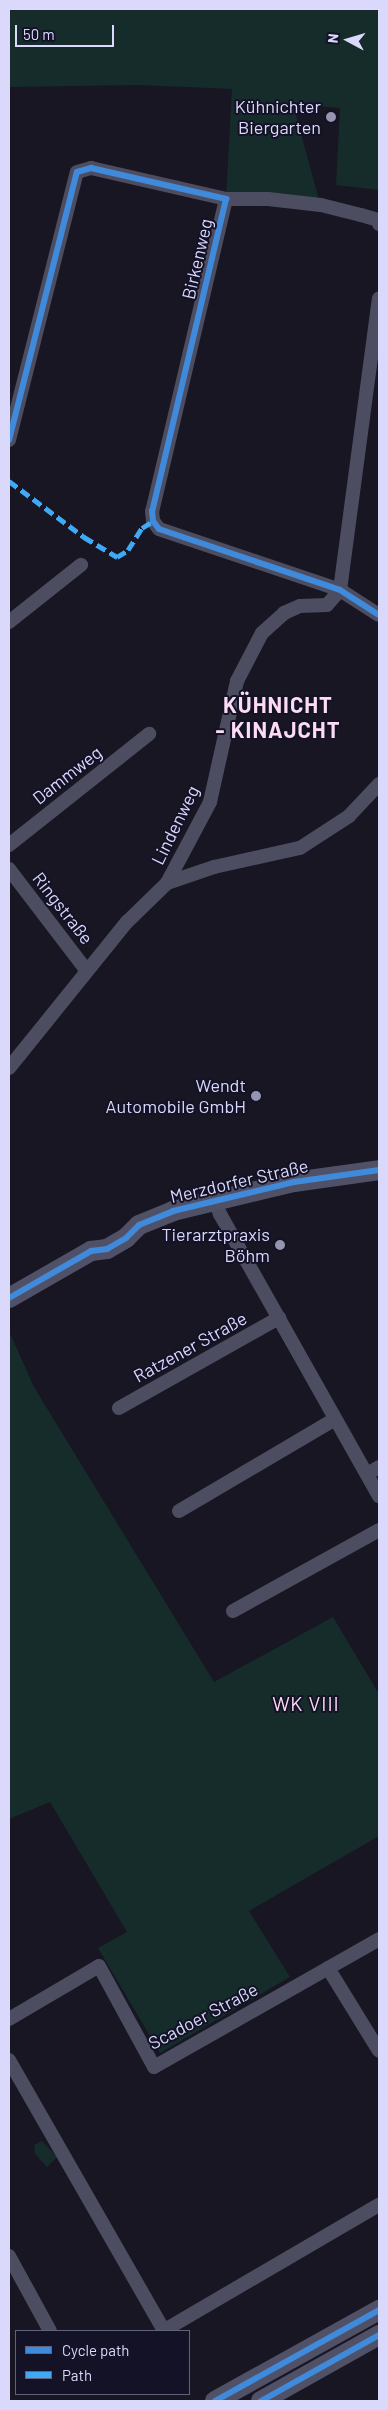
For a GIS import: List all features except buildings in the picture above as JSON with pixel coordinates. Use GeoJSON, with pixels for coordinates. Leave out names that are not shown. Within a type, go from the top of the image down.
{"type":"FeatureCollection","features":[{"type":"Feature","properties":{"kind":"street","name":"Birkenweg"},"geometry":{"type":"LineString","coordinates":[[9,440],[77,172],[91,168],[226,199],[268,199],[321,205],[361,214],[378,220],[379,224]]}},
{"type":"Feature","properties":{"kind":"street","name":"Birkenweg"},"geometry":{"type":"LineString","coordinates":[[226,199],[152,511],[153,521],[159,529],[340,590]]}},
{"type":"Feature","properties":{"kind":"street"},"geometry":{"type":"LineString","coordinates":[[379,299],[378,322],[340,590],[379,615]]}},
{"type":"Feature","properties":{"kind":"street"},"geometry":{"type":"LineString","coordinates":[[9,622],[81,565]]}},
{"type":"Feature","properties":{"kind":"street","name":"Lindenweg"},"geometry":{"type":"LineString","coordinates":[[9,1068],[127,922],[167,883],[203,819],[215,785],[237,681],[262,633],[284,613],[300,606],[327,605],[340,590]]}},
{"type":"Feature","properties":{"kind":"street","name":"Dammweg"},"geometry":{"type":"LineString","coordinates":[[9,845],[149,734]]}},
{"type":"Feature","properties":{"kind":"street","name":"Lindenweg"},"geometry":{"type":"LineString","coordinates":[[167,883],[204,870],[300,848],[349,816],[379,784]]}},
{"type":"Feature","properties":{"kind":"street"},"geometry":{"type":"LineString","coordinates":[[186,848],[193,861],[204,870]]}},
{"type":"Feature","properties":{"kind":"street","name":"Ringstraße"},"geometry":{"type":"LineString","coordinates":[[9,869],[87,971]]}},
{"type":"Feature","properties":{"kind":"street","name":"Merzdorfer Straße"},"geometry":{"type":"LineString","coordinates":[[9,1298],[91,1251],[107,1248],[126,1238],[139,1225],[215,1199],[294,1182],[379,1170]]}},
{"type":"Feature","properties":{"kind":"street"},"geometry":{"type":"LineString","coordinates":[[215,1199],[220,1214],[280,1318],[335,1420],[373,1471],[379,1496]]}},
{"type":"Feature","properties":{"kind":"street","name":"Ratzener Straße"},"geometry":{"type":"LineString","coordinates":[[119,1408],[280,1318]]}},
{"type":"Feature","properties":{"kind":"street"},"geometry":{"type":"LineString","coordinates":[[179,1512],[335,1420]]}},
{"type":"Feature","properties":{"kind":"street"},"geometry":{"type":"LineString","coordinates":[[233,1611],[379,1530]]}},
{"type":"Feature","properties":{"kind":"street"},"geometry":{"type":"LineString","coordinates":[[379,1939],[328,1968],[379,2051]]}},
{"type":"Feature","properties":{"kind":"street","name":"Scadoer Straße"},"geometry":{"type":"LineString","coordinates":[[9,2019],[99,1966],[154,2067],[328,1968]]}},
{"type":"Feature","properties":{"kind":"street"},"geometry":{"type":"LineString","coordinates":[[9,2060],[163,2330]]}},
{"type":"Feature","properties":{"kind":"street"},"geometry":{"type":"LineString","coordinates":[[166,2330],[379,2205]]}},
{"type":"Feature","properties":{"kind":"street"},"geometry":{"type":"LineString","coordinates":[[9,2256],[49,2330]]}},
{"type":"Feature","properties":{"kind":"street"},"geometry":{"type":"LineString","coordinates":[[215,2401],[379,2310]]}},
{"type":"Feature","properties":{"kind":"street"},"geometry":{"type":"LineString","coordinates":[[261,2401],[379,2335]]}},
{"type":"Feature","properties":{"kind":"green space"},"geometry":{"type":"Polygon","coordinates":[[[9,9],[379,9],[379,190],[336,185],[340,108],[293,104],[320,204],[226,198],[232,89],[138,85],[9,87],[9,9]]]}},
{"type":"Feature","properties":{"kind":"green space"},"geometry":{"type":"Polygon","coordinates":[[[9,1331],[34,1387],[214,1682],[333,1617],[379,1694],[379,1836],[249,1911],[290,1977],[160,2053],[98,1948],[127,1932],[50,1802],[9,1819],[9,1331]]]}},
{"type":"Feature","properties":{"kind":"green space"},"geometry":{"type":"Polygon","coordinates":[[[42,2141],[57,2157],[47,2167],[35,2154],[34,2145],[42,2141]]]}},
{"type":"Feature","properties":{"kind":"marked path"},"geometry":{"type":"LineString","coordinates":[[9,481],[84,537],[117,557],[128,550],[142,528],[153,521]]}},
{"type":"Feature","properties":{"kind":"cycle path"},"geometry":{"type":"LineString","coordinates":[[9,440],[77,172],[91,168],[226,199],[152,511],[153,521],[159,529],[340,590],[379,615]]}},
{"type":"Feature","properties":{"kind":"cycle path"},"geometry":{"type":"LineString","coordinates":[[9,1298],[91,1251],[107,1249],[126,1238],[139,1225],[173,1211],[294,1182],[379,1170]]}},
{"type":"Feature","properties":{"kind":"cycle path"},"geometry":{"type":"LineString","coordinates":[[215,2401],[379,2310]]}},
{"type":"Feature","properties":{"kind":"cycle path"},"geometry":{"type":"LineString","coordinates":[[261,2401],[379,2335]]}},
{"type":"Feature","properties":{"kind":"place","name":"Kühnichter Biergarten"},"geometry":{"type":"Point","coordinates":[331,117]}},
{"type":"Feature","properties":{"kind":"place","name":"Wendt Automobile GmbH"},"geometry":{"type":"Point","coordinates":[256,1096]}},
{"type":"Feature","properties":{"kind":"place","name":"Tierarztpraxis Böhm"},"geometry":{"type":"Point","coordinates":[280,1245]}},
{"type":"Feature","properties":{"kind":"district","name":"KÜHNICHT - KINAJCHT"},"geometry":{"type":"Point","coordinates":[278,716]}},
{"type":"Feature","properties":{"kind":"district","name":"WK VIII"},"geometry":{"type":"Point","coordinates":[306,1703]}}]}
